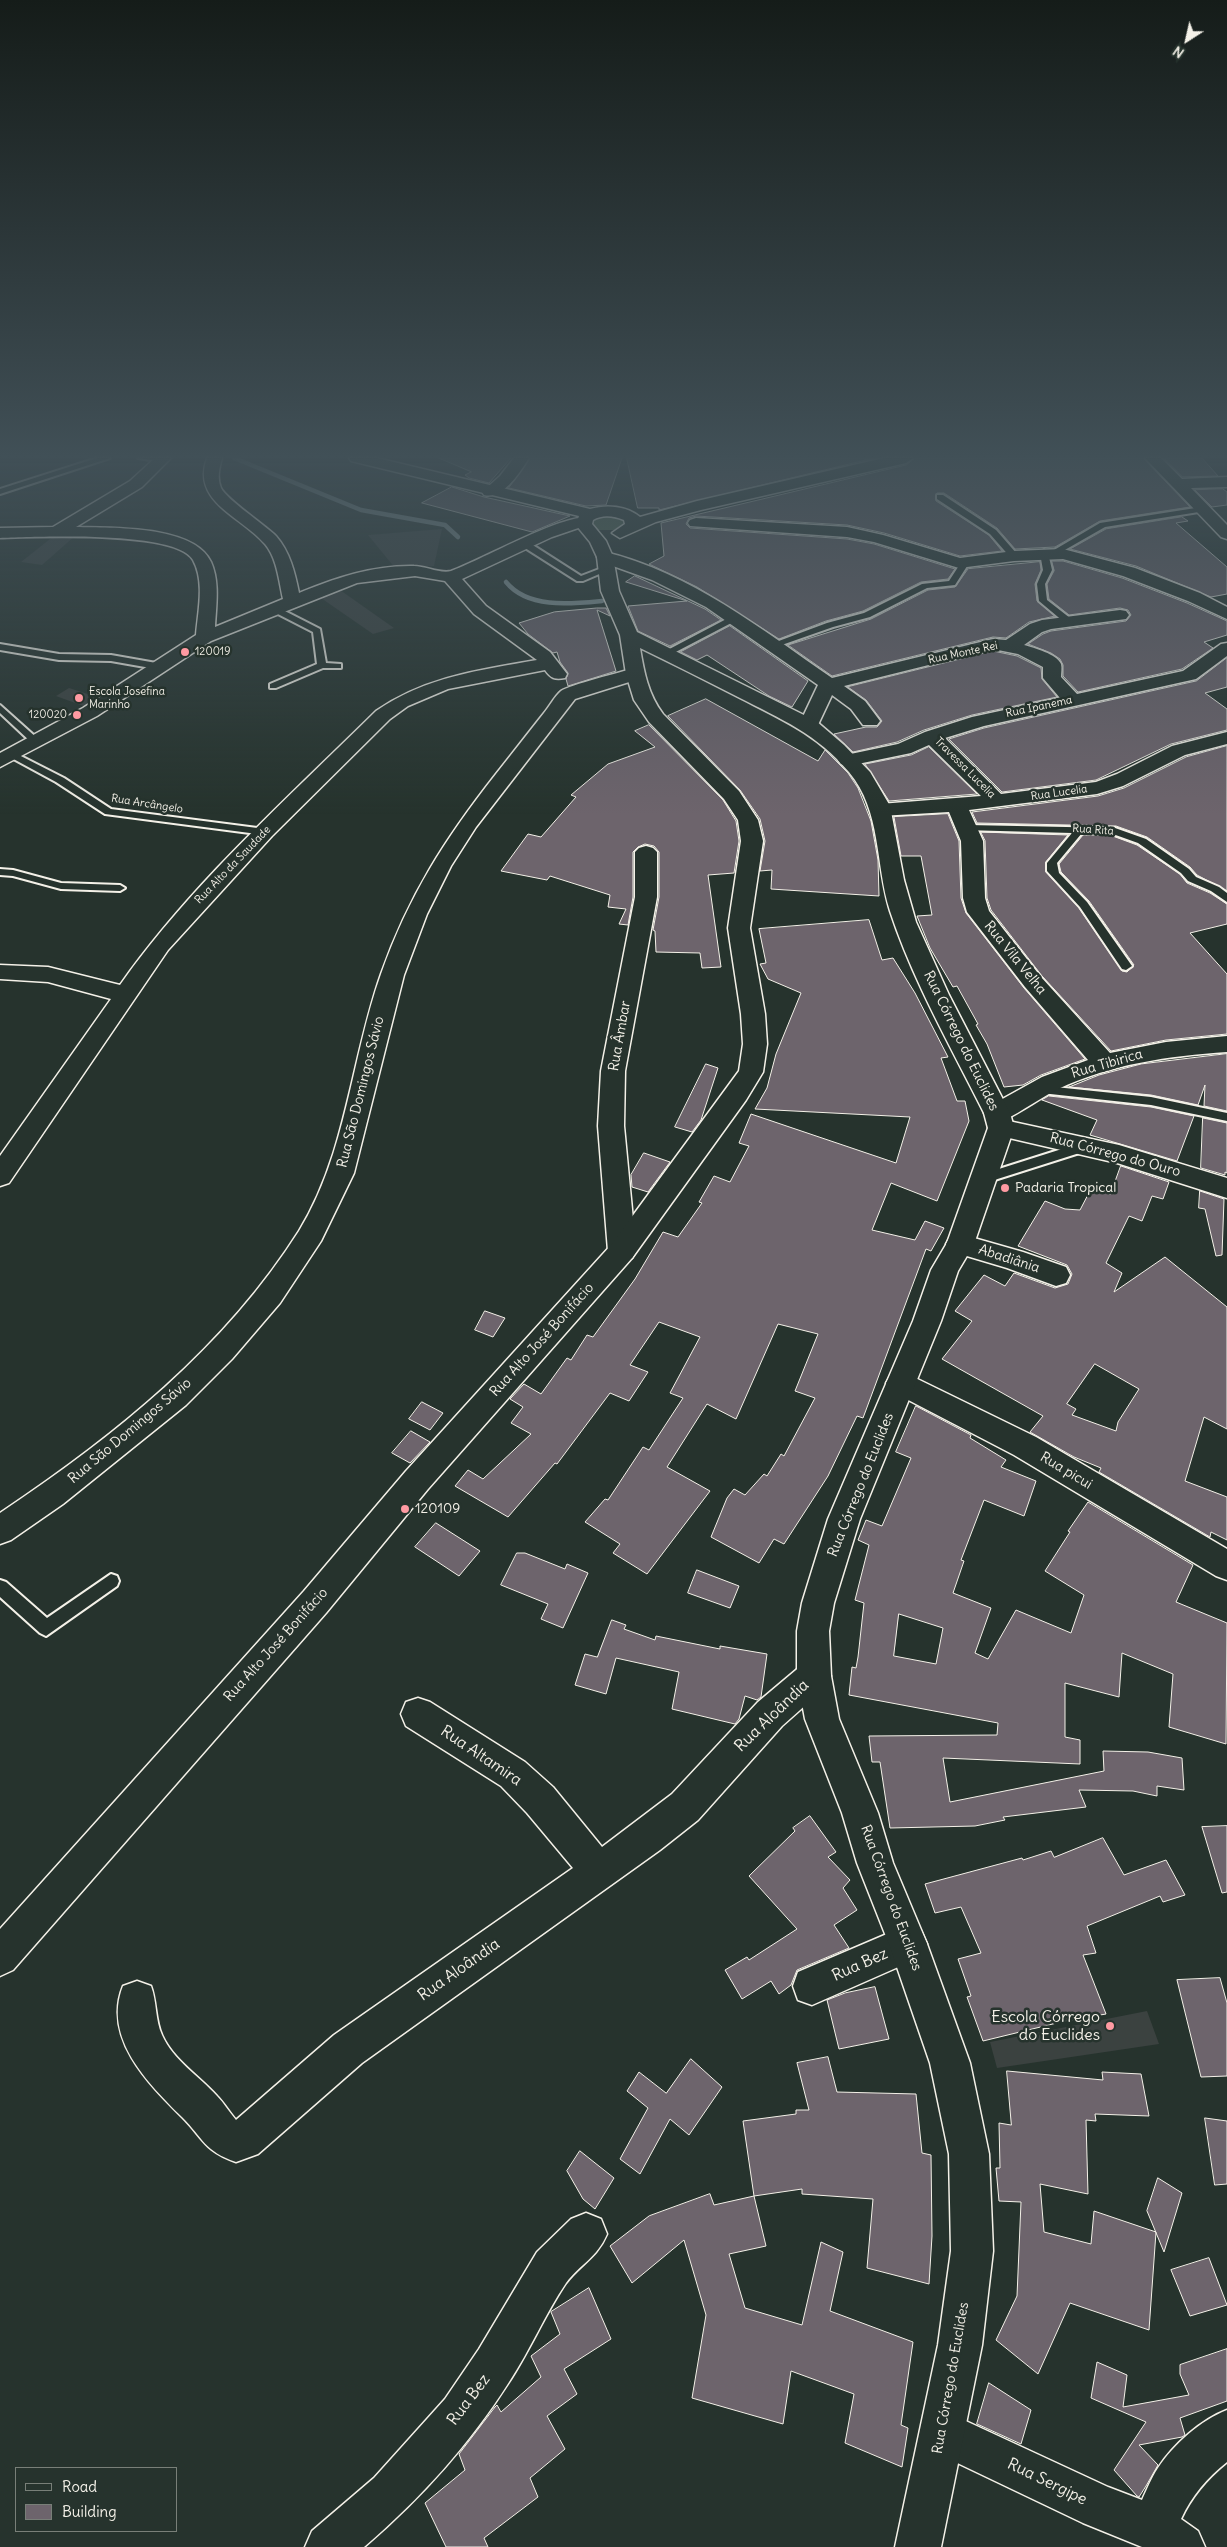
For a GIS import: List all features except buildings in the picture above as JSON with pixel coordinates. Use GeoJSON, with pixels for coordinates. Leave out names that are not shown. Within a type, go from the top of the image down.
{"type":"FeatureCollection","features":[{"type":"Feature","properties":{"kind":"street"},"geometry":{"type":"LineString","coordinates":[[205,637],[208,577]]}},
{"type":"Feature","properties":{"kind":"street"},"geometry":{"type":"LineString","coordinates":[[287,577],[292,602]]}},
{"type":"Feature","properties":{"kind":"street"},"geometry":{"type":"LineString","coordinates":[[6,758],[90,712],[162,667],[205,637],[360,577]]}},
{"type":"Feature","properties":{"kind":"street"},"geometry":{"type":"LineString","coordinates":[[451,577],[480,610],[551,663],[568,695],[655,668]]}},
{"type":"Feature","properties":{"kind":"street","name":"Rua Alto José Bonifácio"},"geometry":{"type":"LineString","coordinates":[[0,1957],[315,1602],[422,1474],[622,1251],[737,1094],[751,1072],[755,1044],[753,1014],[739,928],[752,841],[748,820],[732,795],[656,718],[643,700],[655,668],[629,635],[616,610],[609,577]]}},
{"type":"Feature","properties":{"kind":"street"},"geometry":{"type":"LineString","coordinates":[[649,577],[687,589],[734,618],[858,705],[870,721]]}},
{"type":"Feature","properties":{"kind":"street"},"geometry":{"type":"LineString","coordinates":[[1142,577],[1194,597],[1227,614]]}},
{"type":"Feature","properties":{"kind":"street"},"geometry":{"type":"LineString","coordinates":[[1010,646],[1036,628],[1068,620],[1120,615]]}},
{"type":"Feature","properties":{"kind":"street","name":"Rua Córrego do Euclides"},"geometry":{"type":"LineString","coordinates":[[629,635],[655,668],[707,675],[809,725],[861,774],[876,797],[880,810],[892,876],[904,920],[936,993],[999,1121],[985,1178],[960,1244],[945,1270],[901,1383],[844,1519],[833,1552],[813,1631],[814,1676],[822,1719],[860,1813],[875,1863],[908,1944],[950,2063],[969,2154],[972,2251],[960,2345],[918,2547]]}},
{"type":"Feature","properties":{"kind":"street","name":"Rua Monte Rei"},"geometry":{"type":"LineString","coordinates":[[827,684],[994,644],[1010,646],[1052,665],[1052,678],[1072,700]]}},
{"type":"Feature","properties":{"kind":"street","name":"Rua Ipanema"},"geometry":{"type":"LineString","coordinates":[[848,760],[904,749],[932,736],[979,721],[1190,674],[1227,648]]}},
{"type":"Feature","properties":{"kind":"street","name":"Rua Alto da Saudade"},"geometry":{"type":"LineString","coordinates":[[0,1176],[160,945],[264,832],[398,703],[436,685],[551,663]]}},
{"type":"Feature","properties":{"kind":"street"},"geometry":{"type":"LineString","coordinates":[[809,725],[827,684]]}},
{"type":"Feature","properties":{"kind":"street","name":"Rua São Domingos Sávio"},"geometry":{"type":"LineString","coordinates":[[0,1530],[52,1495],[176,1396],[222,1351],[270,1295],[311,1234],[341,1173],[392,975],[420,906],[440,866],[468,824],[568,695]]}},
{"type":"Feature","properties":{"kind":"street","name":"Travessa Lucelia"},"geometry":{"type":"LineString","coordinates":[[932,736],[997,801]]}},
{"type":"Feature","properties":{"kind":"street","name":"Rua Lucelia"},"geometry":{"type":"LineString","coordinates":[[880,810],[958,806],[1061,794],[1118,782],[1163,757],[1227,738]]}},
{"type":"Feature","properties":{"kind":"street","name":"Rua Vila Velha"},"geometry":{"type":"LineString","coordinates":[[958,806],[972,841],[974,898],[978,912],[1033,982],[1106,1063]]}},
{"type":"Feature","properties":{"kind":"street","name":"Rua Âmbar"},"geometry":{"type":"LineString","coordinates":[[622,1251],[611,1126],[612,1071],[646,897],[646,852]]}},
{"type":"Feature","properties":{"kind":"street"},"geometry":{"type":"LineString","coordinates":[[0,972],[47,973],[70,977],[124,995]]}},
{"type":"Feature","properties":{"kind":"street","name":"Rua Tibirica"},"geometry":{"type":"LineString","coordinates":[[999,1121],[1035,1089],[1106,1063],[1155,1050],[1227,1044]]}},
{"type":"Feature","properties":{"kind":"street","name":"Rua Córrego do Ouro"},"geometry":{"type":"LineString","coordinates":[[999,1121],[1227,1188]]}},
{"type":"Feature","properties":{"kind":"street","name":"Abadiânia"},"geometry":{"type":"LineString","coordinates":[[960,1244],[1013,1259],[1056,1275]]}},
{"type":"Feature","properties":{"kind":"street","name":"Rua picui"},"geometry":{"type":"LineString","coordinates":[[901,1383],[1025,1446],[1227,1566]]}},
{"type":"Feature","properties":{"kind":"street","name":"Rua Aloândia"},"geometry":{"type":"LineString","coordinates":[[137,2000],[140,2030],[152,2057],[172,2080],[204,2111],[222,2136],[236,2142],[244,2140],[348,2049],[599,1871],[685,1807],[770,1714],[814,1676]]}},
{"type":"Feature","properties":{"kind":"street","name":"Rua Altamira"},"geometry":{"type":"LineString","coordinates":[[418,1714],[513,1774],[540,1800],[599,1871]]}},
{"type":"Feature","properties":{"kind":"street","name":"Rua Bez"},"geometry":{"type":"LineString","coordinates":[[812,1986],[908,1944]]}},
{"type":"Feature","properties":{"kind":"street","name":"Rua Bez"},"geometry":{"type":"LineString","coordinates":[[328,2547],[390,2494],[461,2415],[495,2365],[552,2266],[586,2234]]}},
{"type":"Feature","properties":{"kind":"street","name":"Rua Sergipe"},"geometry":{"type":"LineString","coordinates":[[942,2432],[1099,2507],[1162,2540]]}},
{"type":"Feature","properties":{"kind":"street"},"geometry":{"type":"LineString","coordinates":[[1162,2540],[1174,2484],[1193,2461],[1227,2432]]}},
{"type":"Feature","properties":{"kind":"lane"},"geometry":{"type":"LineString","coordinates":[[774,645],[830,625],[867,615],[925,586],[952,583],[956,577]]}},
{"type":"Feature","properties":{"kind":"lane"},"geometry":{"type":"LineString","coordinates":[[1047,577],[1041,584],[1043,601],[1068,620]]}},
{"type":"Feature","properties":{"kind":"lane"},"geometry":{"type":"LineString","coordinates":[[275,609],[317,631],[322,665]]}},
{"type":"Feature","properties":{"kind":"lane"},"geometry":{"type":"LineString","coordinates":[[655,668],[734,618]]}},
{"type":"Feature","properties":{"kind":"lane"},"geometry":{"type":"LineString","coordinates":[[0,647],[59,656],[111,658],[162,667]]}},
{"type":"Feature","properties":{"kind":"lane"},"geometry":{"type":"LineString","coordinates":[[273,686],[322,665],[338,666]]}},
{"type":"Feature","properties":{"kind":"lane"},"geometry":{"type":"LineString","coordinates":[[0,708],[35,741]]}},
{"type":"Feature","properties":{"kind":"lane","name":"Rua Arcângelo"},"geometry":{"type":"LineString","coordinates":[[6,758],[65,782],[100,808],[110,812],[264,832]]}},
{"type":"Feature","properties":{"kind":"lane","name":"Rua Rita"},"geometry":{"type":"LineString","coordinates":[[968,828],[1110,830],[1142,841],[1185,871],[1192,879],[1215,889],[1227,898]]}},
{"type":"Feature","properties":{"kind":"lane"},"geometry":{"type":"LineString","coordinates":[[1080,829],[1052,863],[1051,869],[1053,874],[1068,886],[1126,966]]}},
{"type":"Feature","properties":{"kind":"lane"},"geometry":{"type":"LineString","coordinates":[[0,872],[13,873],[60,886],[120,888]]}},
{"type":"Feature","properties":{"kind":"lane"},"geometry":{"type":"LineString","coordinates":[[1035,1089],[1151,1101],[1227,1117]]}},
{"type":"Feature","properties":{"kind":"lane"},"geometry":{"type":"LineString","coordinates":[[985,1178],[1088,1146]]}},
{"type":"Feature","properties":{"kind":"lane"},"geometry":{"type":"LineString","coordinates":[[0,1587],[46,1628],[111,1581]]}},
{"type":"Feature","properties":{"kind":"shaded area"},"geometry":{"type":"Polygon","coordinates":[[[340,590],[394,628],[373,634],[321,598],[340,590]]]}},
{"type":"Feature","properties":{"kind":"shaded area","name":"Escola Josefina Marinho"},"geometry":{"type":"Polygon","coordinates":[[[69,688],[103,699],[89,708],[56,696],[69,688]]]}},
{"type":"Feature","properties":{"kind":"shaded area","name":"Escola Córrego do Euclides"},"geometry":{"type":"Polygon","coordinates":[[[1147,2011],[1159,2044],[997,2068],[990,2042],[1147,2011]]]}},
{"type":"Feature","properties":{"kind":"waterway"},"geometry":{"type":"LineString","coordinates":[[506,582],[515,591],[538,601],[551,603],[602,601]]}},
{"type":"Feature","properties":{"kind":"place","name":"120019"},"geometry":{"type":"Point","coordinates":[185,652]}},
{"type":"Feature","properties":{"kind":"place","name":"Escola Josefina Marinho"},"geometry":{"type":"Point","coordinates":[79,698]}},
{"type":"Feature","properties":{"kind":"place","name":"120020"},"geometry":{"type":"Point","coordinates":[77,715]}},
{"type":"Feature","properties":{"kind":"place","name":"Padaria Tropical"},"geometry":{"type":"Point","coordinates":[1005,1188]}},
{"type":"Feature","properties":{"kind":"place","name":"120109"},"geometry":{"type":"Point","coordinates":[405,1509]}},
{"type":"Feature","properties":{"kind":"place","name":"Escola Córrego do Euclides"},"geometry":{"type":"Point","coordinates":[1110,2026]}}]}
